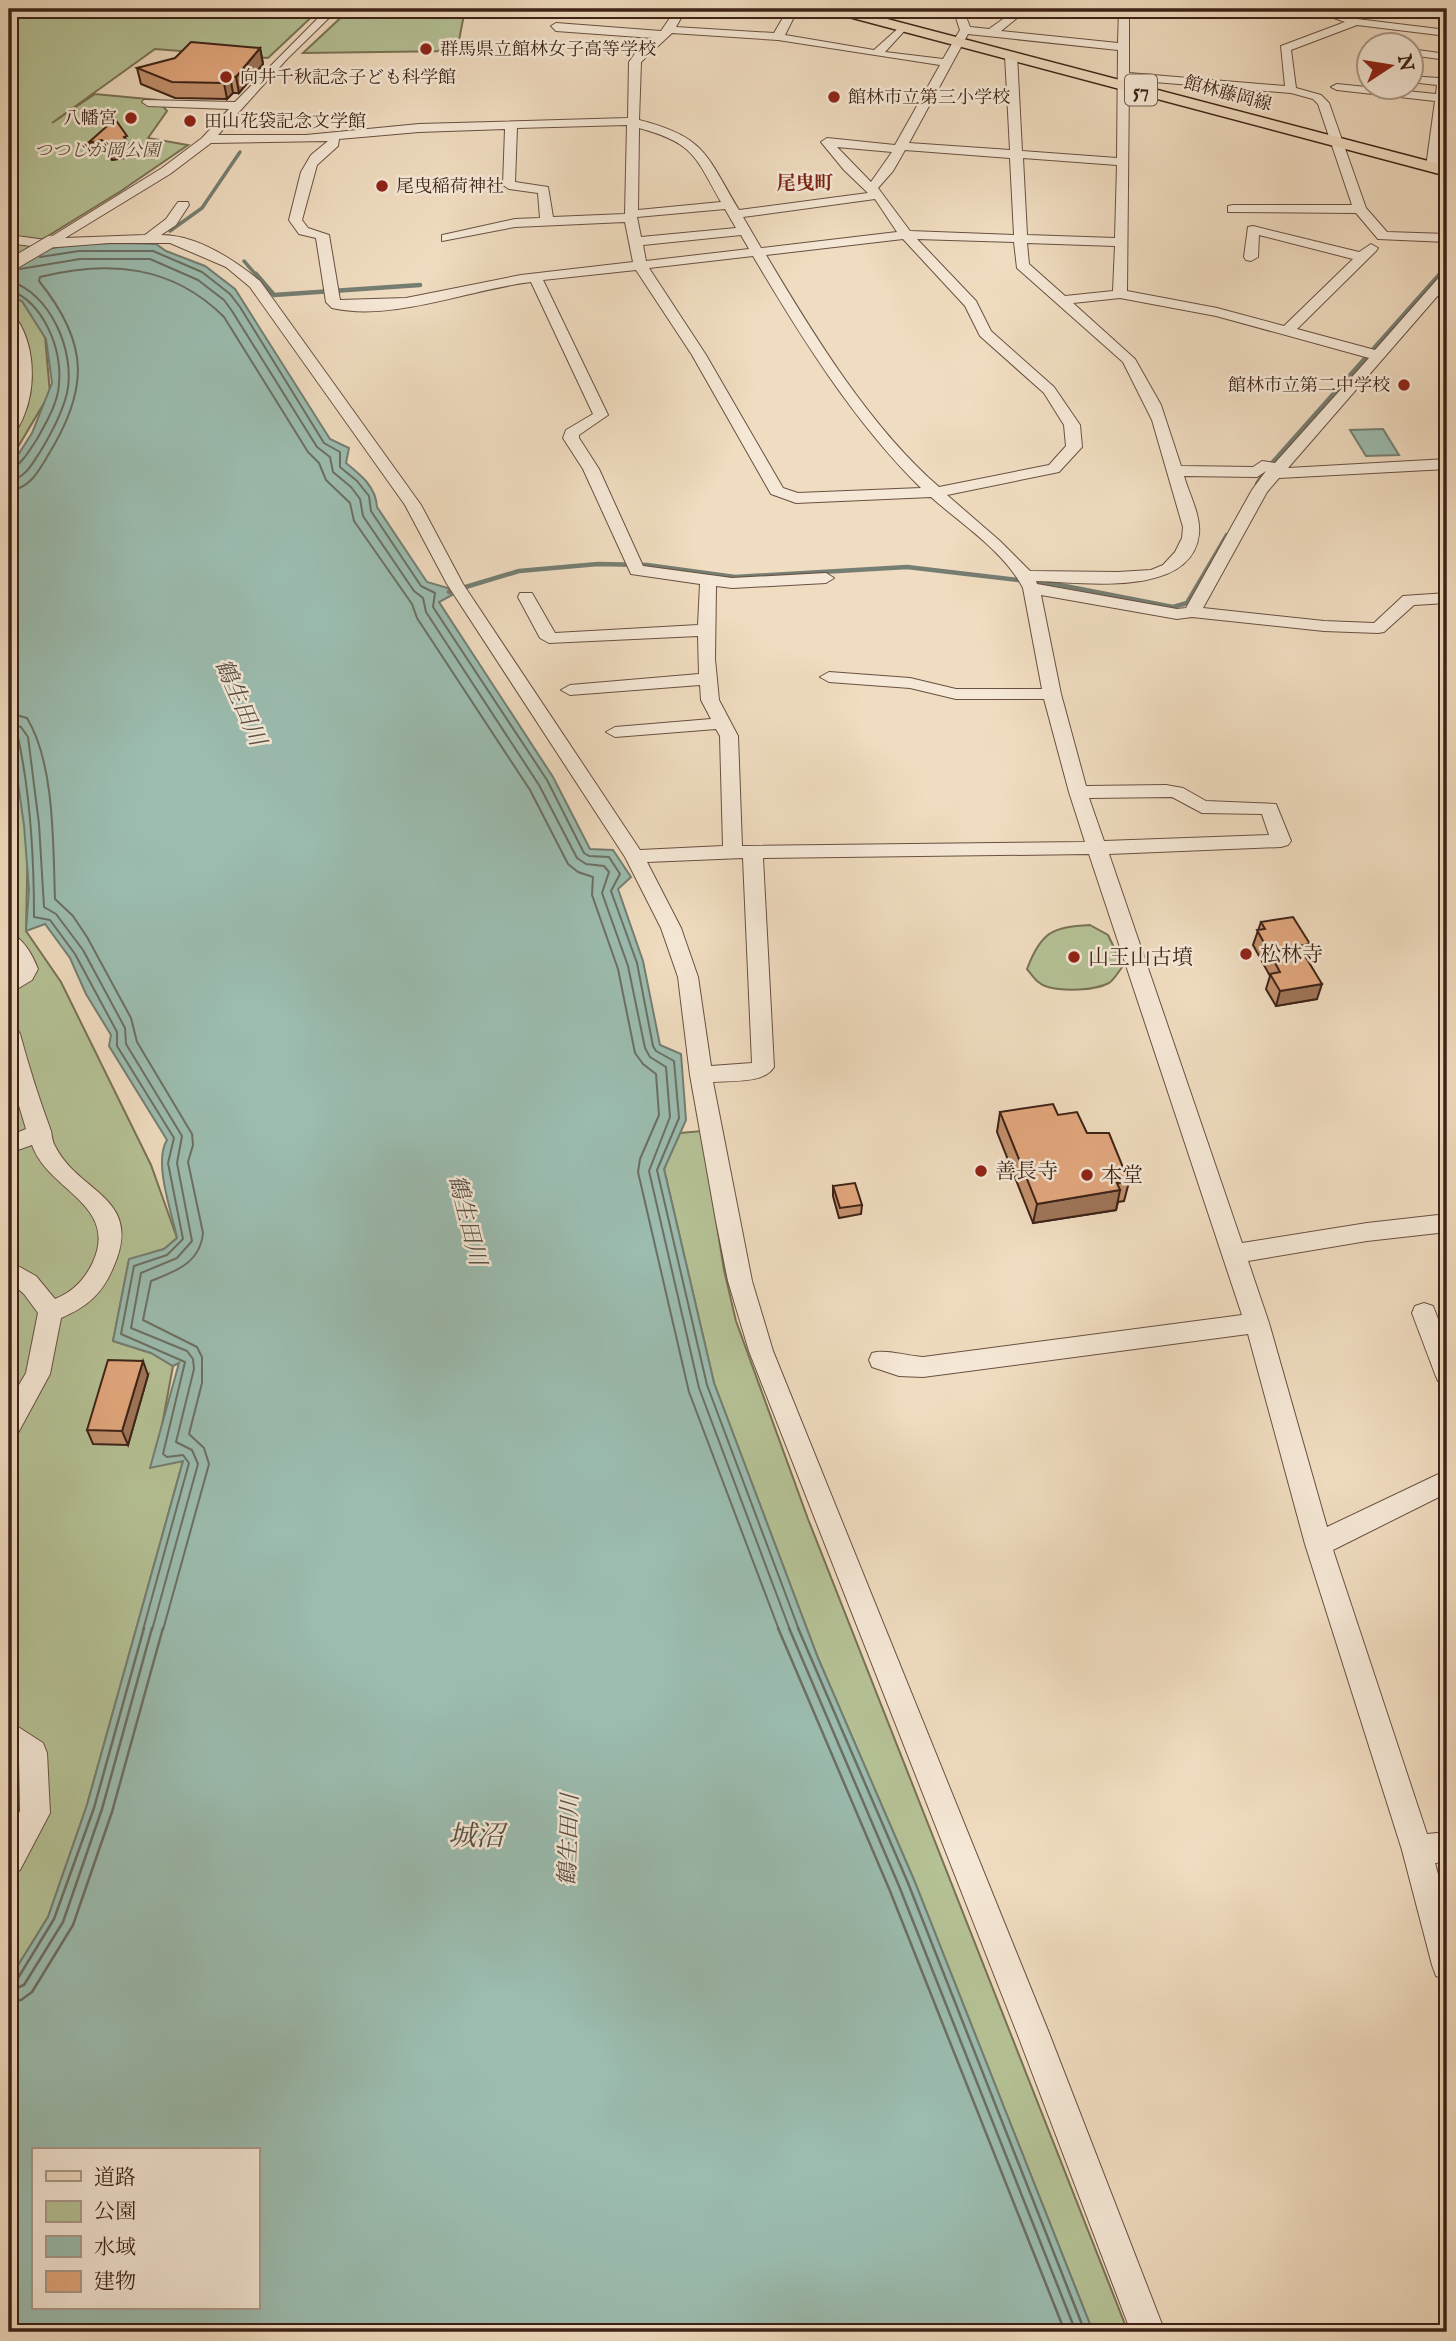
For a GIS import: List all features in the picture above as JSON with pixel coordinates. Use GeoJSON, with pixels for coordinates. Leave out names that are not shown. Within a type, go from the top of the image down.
{"type":"FeatureCollection","features":[{"type":"Feature","properties":{"kind":"main road","name":"館林藤岡線"},"geometry":{"type":"LineString","coordinates":[[835,9],[874,13],[902,27],[962,36],[1011,55],[1123,80],[1335,142],[1440,169]]}},
{"type":"Feature","properties":{"kind":"street"},"geometry":{"type":"LineString","coordinates":[[9,267],[166,171],[208,139],[283,57],[333,9]]}},
{"type":"Feature","properties":{"kind":"street"},"geometry":{"type":"LineString","coordinates":[[681,9],[667,32],[640,54],[635,62],[631,216],[640,265],[699,355],[777,491],[796,498],[937,492],[1054,470],[1072,453],[1075,433],[1062,407],[1049,390],[985,333],[971,304],[906,235],[875,191],[848,167],[827,142],[1122,162]]}},
{"type":"Feature","properties":{"kind":"street"},"geometry":{"type":"LineString","coordinates":[[778,37],[793,9]]}},
{"type":"Feature","properties":{"kind":"street"},"geometry":{"type":"LineString","coordinates":[[875,191],[962,36],[958,9]]}},
{"type":"Feature","properties":{"kind":"street"},"geometry":{"type":"LineString","coordinates":[[991,33],[1023,9]]}},
{"type":"Feature","properties":{"kind":"street"},"geometry":{"type":"LineString","coordinates":[[1120,294],[1124,9]]}},
{"type":"Feature","properties":{"kind":"street"},"geometry":{"type":"LineString","coordinates":[[1314,9],[1403,32],[1447,33]]}},
{"type":"Feature","properties":{"kind":"street"},"geometry":{"type":"LineString","coordinates":[[1291,90],[1285,48],[1356,22]]}},
{"type":"Feature","properties":{"kind":"street"},"geometry":{"type":"LineString","coordinates":[[556,26],[778,37],[947,63]]}},
{"type":"Feature","properties":{"kind":"street"},"geometry":{"type":"LineString","coordinates":[[877,54],[902,27]]}},
{"type":"Feature","properties":{"kind":"street"},"geometry":{"type":"LineString","coordinates":[[962,36],[991,33],[1122,47]]}},
{"type":"Feature","properties":{"kind":"street"},"geometry":{"type":"LineString","coordinates":[[1424,54],[1447,57]]}},
{"type":"Feature","properties":{"kind":"street"},"geometry":{"type":"LineString","coordinates":[[1011,55],[1022,265],[1128,359],[1133,367],[1166,432],[1190,521],[1191,537],[1177,561],[1163,572],[1144,576],[1028,582]]}},
{"type":"Feature","properties":{"kind":"street"},"geometry":{"type":"LineString","coordinates":[[1424,79],[1445,80],[1441,98],[1440,169]]}},
{"type":"Feature","properties":{"kind":"street"},"geometry":{"type":"LineString","coordinates":[[1123,80],[1291,90],[1317,96],[1322,101],[1360,209],[1383,236]]}},
{"type":"Feature","properties":{"kind":"street"},"geometry":{"type":"LineString","coordinates":[[1336,88],[1354,89]]}},
{"type":"Feature","properties":{"kind":"street"},"geometry":{"type":"LineString","coordinates":[[1424,96],[1441,98]]}},
{"type":"Feature","properties":{"kind":"street"},"geometry":{"type":"LineString","coordinates":[[148,102],[239,106]]}},
{"type":"Feature","properties":{"kind":"street"},"geometry":{"type":"LineString","coordinates":[[208,139],[333,137],[419,128],[634,122],[693,145],[755,252],[852,397],[903,460],[1028,582],[1177,614],[1192,612],[1324,626],[1378,628],[1409,600],[1447,598]]}},
{"type":"Feature","properties":{"kind":"street"},"geometry":{"type":"LineString","coordinates":[[511,124],[509,185],[544,190],[547,222]]}},
{"type":"Feature","properties":{"kind":"street"},"geometry":{"type":"LineString","coordinates":[[333,137],[334,144],[317,156],[309,169],[295,220],[304,231],[322,235],[333,302],[344,305],[464,294],[536,277],[906,235],[1121,242]]}},
{"type":"Feature","properties":{"kind":"street"},"geometry":{"type":"LineString","coordinates":[[635,242],[736,216],[875,191]]}},
{"type":"Feature","properties":{"kind":"street"},"geometry":{"type":"LineString","coordinates":[[149,238],[171,222],[183,205]]}},
{"type":"Feature","properties":{"kind":"street"},"geometry":{"type":"LineString","coordinates":[[1233,209],[1360,209]]}},
{"type":"Feature","properties":{"kind":"street"},"geometry":{"type":"LineString","coordinates":[[447,239],[515,223],[631,216],[736,216]]}},
{"type":"Feature","properties":{"kind":"street"},"geometry":{"type":"LineString","coordinates":[[1251,257],[1253,230],[1362,257]]}},
{"type":"Feature","properties":{"kind":"street"},"geometry":{"type":"LineString","coordinates":[[1287,331],[1383,236],[1447,238]]}},
{"type":"Feature","properties":{"kind":"street"},"geometry":{"type":"LineString","coordinates":[[9,239],[45,244],[149,238],[179,240],[231,264],[255,284],[412,505],[458,587],[635,857],[681,953],[688,977],[701,1075],[740,1281],[761,1351],[1149,2332]]}},
{"type":"Feature","properties":{"kind":"street"},"geometry":{"type":"LineString","coordinates":[[536,277],[601,415],[571,433],[571,439],[591,469],[632,563],[641,571],[708,581],[750,583],[825,578]]}},
{"type":"Feature","properties":{"kind":"street"},"geometry":{"type":"LineString","coordinates":[[1192,612],[1260,490],[1447,277]]}},
{"type":"Feature","properties":{"kind":"street"},"geometry":{"type":"LineString","coordinates":[[1061,300],[1120,294],[1217,312],[1379,356]]}},
{"type":"Feature","properties":{"kind":"street"},"geometry":{"type":"LineString","coordinates":[[1420,308],[1447,307]]}},
{"type":"Feature","properties":{"kind":"street"},"geometry":{"type":"LineString","coordinates":[[9,318],[15,324],[20,339],[24,391],[9,430]]}},
{"type":"Feature","properties":{"kind":"street"},"geometry":{"type":"LineString","coordinates":[[1176,471],[1257,472],[1262,466],[1279,471],[1447,464]]}},
{"type":"Feature","properties":{"kind":"street"},"geometry":{"type":"LineString","coordinates":[[701,1075],[745,1072],[763,1067],[729,736],[710,700],[706,630],[708,581]]}},
{"type":"Feature","properties":{"kind":"street"},"geometry":{"type":"LineString","coordinates":[[1028,582],[1052,694],[1078,792],[1257,1323],[1318,1544],[1417,1850],[1447,1965]]}},
{"type":"Feature","properties":{"kind":"street"},"geometry":{"type":"LineString","coordinates":[[526,597],[549,638],[706,630]]}},
{"type":"Feature","properties":{"kind":"street"},"geometry":{"type":"LineString","coordinates":[[829,677],[910,683],[956,694],[1052,694]]}},
{"type":"Feature","properties":{"kind":"street"},"geometry":{"type":"LineString","coordinates":[[570,690],[708,679]]}},
{"type":"Feature","properties":{"kind":"street"},"geometry":{"type":"LineString","coordinates":[[615,732],[724,723]]}},
{"type":"Feature","properties":{"kind":"street"},"geometry":{"type":"LineString","coordinates":[[635,857],[667,852],[1095,848],[1281,841],[1269,808],[1202,807],[1175,792],[1078,792]]}},
{"type":"Feature","properties":{"kind":"street"},"geometry":{"type":"LineString","coordinates":[[9,940],[24,959],[27,969],[25,975],[9,987]]}},
{"type":"Feature","properties":{"kind":"street"},"geometry":{"type":"LineString","coordinates":[[9,1034],[46,1150],[61,1171],[101,1207],[111,1236],[106,1262],[95,1282],[74,1302],[50,1312]]}},
{"type":"Feature","properties":{"kind":"street"},"geometry":{"type":"LineString","coordinates":[[15,1143],[40,1132]]}},
{"type":"Feature","properties":{"kind":"street"},"geometry":{"type":"LineString","coordinates":[[1234,1254],[1392,1227],[1447,1223]]}},
{"type":"Feature","properties":{"kind":"street"},"geometry":{"type":"LineString","coordinates":[[9,1270],[22,1276],[37,1290],[50,1312],[38,1374],[9,1425]]}},
{"type":"Feature","properties":{"kind":"street"},"geometry":{"type":"LineString","coordinates":[[1424,1313],[1447,1374]]}},
{"type":"Feature","properties":{"kind":"street"},"geometry":{"type":"LineString","coordinates":[[881,1360],[899,1366],[923,1367],[1257,1323]]}},
{"type":"Feature","properties":{"kind":"street"},"geometry":{"type":"LineString","coordinates":[[1318,1544],[1447,1481]]}},
{"type":"Feature","properties":{"kind":"street"},"geometry":{"type":"LineString","coordinates":[[9,1735],[33,1753],[35,1813],[9,1860]]}},
{"type":"Feature","properties":{"kind":"street"},"geometry":{"type":"LineString","coordinates":[[1417,1850],[1447,1847]]}},
{"type":"Feature","properties":{"kind":"green space","name":"つつじが岡公園"},"geometry":{"type":"Polygon","coordinates":[[[9,9],[320,9],[268,58],[155,49],[52,123],[95,94],[158,100],[167,111],[148,138],[188,145],[121,191],[9,260],[9,9]]]}},
{"type":"Feature","properties":{"kind":"green space"},"geometry":{"type":"Polygon","coordinates":[[[350,9],[465,9],[457,51],[303,53],[350,9]]]}},
{"type":"Feature","properties":{"kind":"green space"},"geometry":{"type":"Polygon","coordinates":[[[9,296],[22,301],[45,337],[50,393],[9,462],[9,296]]]}},
{"type":"Feature","properties":{"kind":"green space"},"geometry":{"type":"Polygon","coordinates":[[[9,756],[29,787],[26,931],[61,982],[151,1165],[177,1238],[164,1249],[129,1260],[113,1341],[151,1353],[173,1366],[158,1447],[151,1467],[183,1461],[87,1805],[48,1917],[9,1980],[9,1883],[42,1817],[9,1815],[9,756]]]}},
{"type":"Feature","properties":{"kind":"green space"},"geometry":{"type":"Polygon","coordinates":[[[1090,925],[1108,935],[1123,966],[1109,983],[1078,990],[1054,988],[1044,986],[1027,969],[1037,947],[1050,934],[1057,930],[1090,925]]]}},
{"type":"Feature","properties":{"kind":"green space"},"geometry":{"type":"Polygon","coordinates":[[[702,1131],[724,1270],[736,1321],[808,1519],[1128,2332],[1093,2332],[914,1880],[818,1658],[714,1383],[664,1169],[680,1133],[702,1131]]]}},
{"type":"Feature","properties":{"kind":"water","name":"城沼"},"geometry":{"type":"Polygon","coordinates":[[[78,244],[156,244],[166,251],[205,266],[235,289],[330,439],[349,448],[346,463],[371,487],[377,507],[427,582],[448,588],[452,595],[439,602],[553,777],[590,849],[613,850],[631,877],[618,889],[643,961],[660,1045],[681,1054],[686,1120],[664,1169],[714,1383],[818,1658],[914,1880],[1093,2332],[9,2332],[9,1980],[48,1917],[87,1805],[183,1461],[150,1468],[179,1363],[173,1366],[151,1353],[113,1341],[129,1259],[164,1249],[177,1238],[163,1174],[163,1150],[167,1140],[109,1046],[111,1035],[86,994],[70,958],[45,924],[26,931],[29,890],[24,825],[9,721],[9,469],[32,433],[52,383],[46,339],[22,301],[9,296],[9,251],[20,253],[78,244]]]}},
{"type":"Feature","properties":{"kind":"water"},"geometry":{"type":"Polygon","coordinates":[[[1383,429],[1399,455],[1366,456],[1350,430],[1383,429]]]}},
{"type":"Feature","properties":{"kind":"building"},"geometry":{"type":"Polygon","coordinates":[[[191,42],[260,48],[236,77],[230,76],[224,83],[172,82],[137,68],[175,58],[191,42]]]}},
{"type":"Feature","properties":{"kind":"building"},"geometry":{"type":"Polygon","coordinates":[[[115,119],[127,136],[124,137],[130,148],[110,152],[102,140],[88,143],[115,119]]]}},
{"type":"Feature","properties":{"kind":"building"},"geometry":{"type":"Polygon","coordinates":[[[1293,917],[1310,944],[1299,946],[1322,984],[1280,991],[1270,974],[1280,972],[1257,930],[1265,929],[1261,922],[1293,917]]]}},
{"type":"Feature","properties":{"kind":"building"},"geometry":{"type":"Polygon","coordinates":[[[1053,1104],[1058,1115],[1077,1112],[1087,1133],[1109,1133],[1129,1182],[1117,1183],[1120,1190],[1037,1204],[1000,1112],[1053,1104]]]}},
{"type":"Feature","properties":{"kind":"building"},"geometry":{"type":"Polygon","coordinates":[[[855,1183],[862,1205],[840,1208],[833,1186],[855,1183]]]}},
{"type":"Feature","properties":{"kind":"building"},"geometry":{"type":"Polygon","coordinates":[[[108,1360],[143,1361],[122,1431],[87,1430],[108,1360]]]}},
{"type":"Feature","properties":{"kind":"waterway"},"geometry":{"type":"LineString","coordinates":[[170,231],[202,208],[240,152]]}},
{"type":"Feature","properties":{"kind":"waterway"},"geometry":{"type":"LineString","coordinates":[[244,261],[257,276]]}},
{"type":"Feature","properties":{"kind":"waterway"},"geometry":{"type":"LineString","coordinates":[[1439,276],[1447,267]]}},
{"type":"Feature","properties":{"kind":"waterway"},"geometry":{"type":"LineString","coordinates":[[256,274],[274,295],[420,285]]}},
{"type":"Feature","properties":{"kind":"waterway"},"geometry":{"type":"LineString","coordinates":[[1257,484],[1265,471],[1440,274]]}},
{"type":"Feature","properties":{"kind":"waterway"},"geometry":{"type":"LineString","coordinates":[[449,592],[519,571],[598,564],[647,565],[735,577],[907,567],[1060,585],[1173,607],[1187,603],[1227,535]]}},
{"type":"Feature","properties":{"kind":"place","name":"群馬県立館林女子高等学校"},"geometry":{"type":"Point","coordinates":[426,49]}},
{"type":"Feature","properties":{"kind":"place","name":"向井千秋記念子ども科学館"},"geometry":{"type":"Point","coordinates":[226,77]}},
{"type":"Feature","properties":{"kind":"place","name":"館林市立第三小学校"},"geometry":{"type":"Point","coordinates":[834,97]}},
{"type":"Feature","properties":{"kind":"place","name":"八幡宮"},"geometry":{"type":"Point","coordinates":[131,118]}},
{"type":"Feature","properties":{"kind":"place","name":"田山花袋記念文学館"},"geometry":{"type":"Point","coordinates":[190,121]}},
{"type":"Feature","properties":{"kind":"place","name":"尾曳稲荷神社"},"geometry":{"type":"Point","coordinates":[382,186]}},
{"type":"Feature","properties":{"kind":"place","name":"館林市立第二中学校"},"geometry":{"type":"Point","coordinates":[1404,385]}},
{"type":"Feature","properties":{"kind":"place","name":"松林寺"},"geometry":{"type":"Point","coordinates":[1246,954]}},
{"type":"Feature","properties":{"kind":"place","name":"山王山古墳"},"geometry":{"type":"Point","coordinates":[1074,957]}},
{"type":"Feature","properties":{"kind":"place","name":"善長寺"},"geometry":{"type":"Point","coordinates":[981,1171]}},
{"type":"Feature","properties":{"kind":"place","name":"本堂"},"geometry":{"type":"Point","coordinates":[1087,1175]}},
{"type":"Feature","properties":{"kind":"district","name":"尾曳町"},"geometry":{"type":"Point","coordinates":[805,182]}},
{"type":"Feature","properties":{"kind":"water label","name":"鶴生田川"},"geometry":{"type":"Point","coordinates":[241,702]}},
{"type":"Feature","properties":{"kind":"water label","name":"鶴生田川"},"geometry":{"type":"Point","coordinates":[468,1220]}},
{"type":"Feature","properties":{"kind":"water label","name":"鶴生田川"},"geometry":{"type":"Point","coordinates":[568,1840]}}]}
